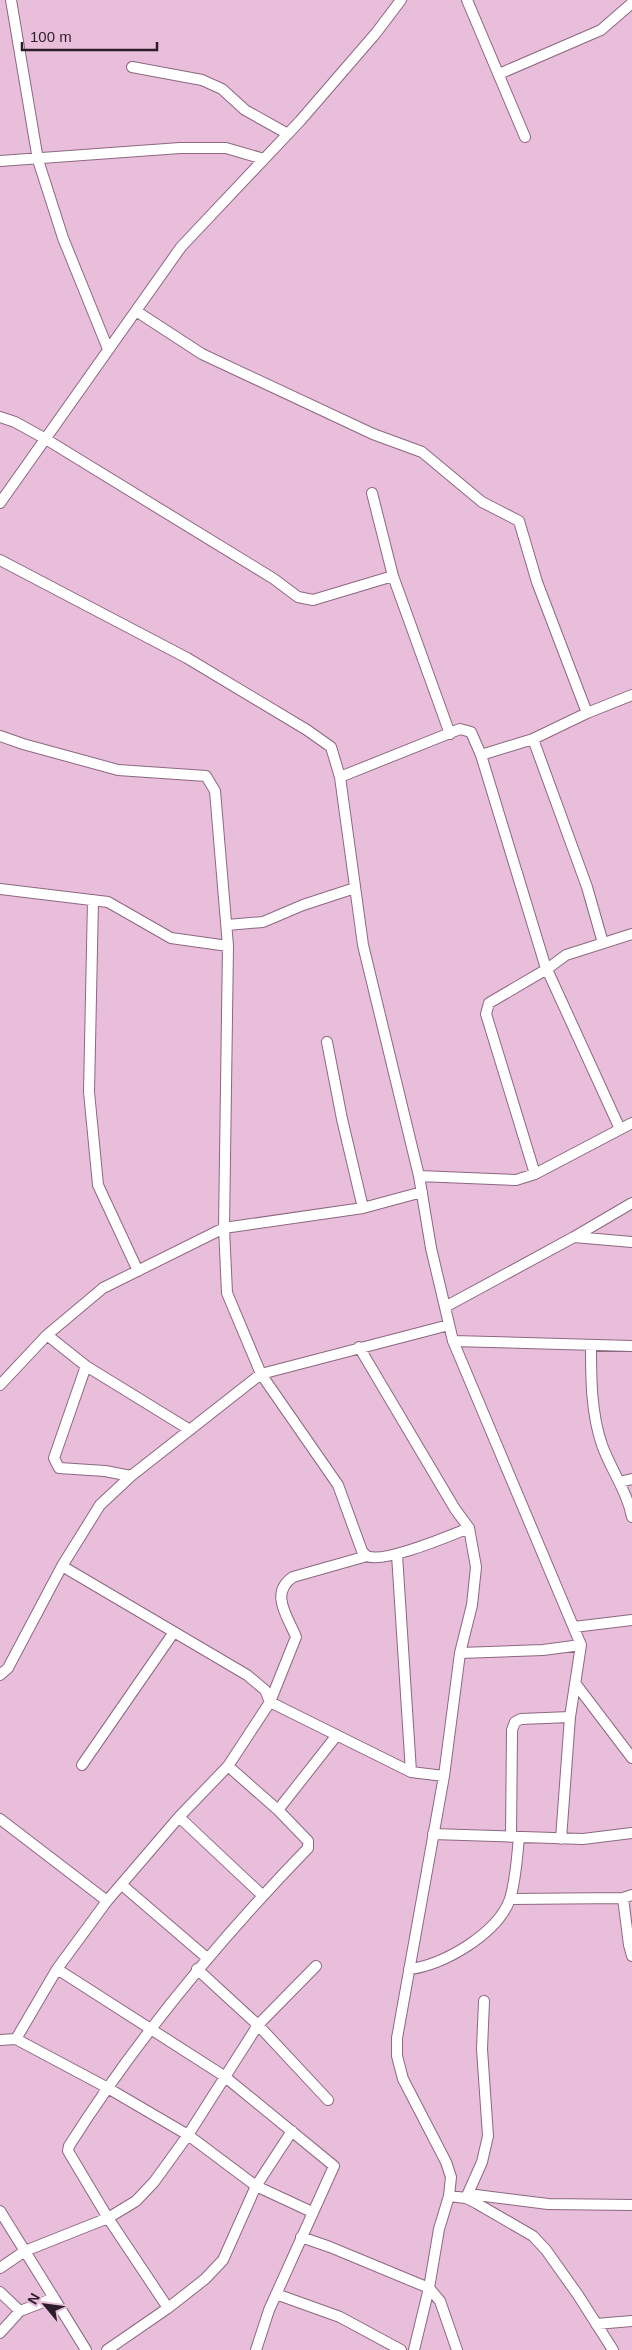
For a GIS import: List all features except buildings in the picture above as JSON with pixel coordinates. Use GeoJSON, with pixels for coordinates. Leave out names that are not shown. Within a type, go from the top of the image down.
{"type":"FeatureCollection","features":[{"type":"Feature","properties":{"kind":"street"},"geometry":{"type":"LineString","coordinates":[[11,0],[38,160],[63,238],[108,349]]}},
{"type":"Feature","properties":{"kind":"street"},"geometry":{"type":"LineString","coordinates":[[0,503],[44,438],[181,247],[288,134],[376,34],[401,0]]}},
{"type":"Feature","properties":{"kind":"street"},"geometry":{"type":"LineString","coordinates":[[468,0],[525,136]]}},
{"type":"Feature","properties":{"kind":"street"},"geometry":{"type":"LineString","coordinates":[[499,74],[601,30],[632,3]]}},
{"type":"Feature","properties":{"kind":"street"},"geometry":{"type":"LineString","coordinates":[[132,67],[202,80],[222,89],[245,110],[288,134]]}},
{"type":"Feature","properties":{"kind":"street"},"geometry":{"type":"LineString","coordinates":[[0,161],[38,160],[180,148],[226,148],[264,159]]}},
{"type":"Feature","properties":{"kind":"street"},"geometry":{"type":"LineString","coordinates":[[136,311],[202,354],[373,434],[422,452],[482,502],[520,521],[537,582],[587,713]]}},
{"type":"Feature","properties":{"kind":"street"},"geometry":{"type":"LineString","coordinates":[[0,417],[15,422],[44,438],[274,579],[298,596],[314,600],[393,576]]}},
{"type":"Feature","properties":{"kind":"street"},"geometry":{"type":"LineString","coordinates":[[372,493],[393,576],[450,734]]}},
{"type":"Feature","properties":{"kind":"street"},"geometry":{"type":"LineString","coordinates":[[0,560],[187,658],[307,730],[331,747],[340,777],[363,945],[419,1176],[431,1248],[449,1325],[581,1645],[570,1716],[561,1839]]}},
{"type":"Feature","properties":{"kind":"street"},"geometry":{"type":"LineString","coordinates":[[481,755],[534,739],[587,713],[632,695]]}},
{"type":"Feature","properties":{"kind":"street"},"geometry":{"type":"LineString","coordinates":[[340,777],[460,729],[471,732],[481,755],[547,969],[620,1129]]}},
{"type":"Feature","properties":{"kind":"street"},"geometry":{"type":"LineString","coordinates":[[0,736],[22,744],[118,770],[206,776],[215,791],[228,946],[224,1228],[227,1293],[261,1374],[338,1485],[362,1551],[367,1556]]}},
{"type":"Feature","properties":{"kind":"street"},"geometry":{"type":"LineString","coordinates":[[534,739],[587,887],[602,944]]}},
{"type":"Feature","properties":{"kind":"street"},"geometry":{"type":"LineString","coordinates":[[227,925],[263,922],[303,905],[355,888]]}},
{"type":"Feature","properties":{"kind":"street"},"geometry":{"type":"LineString","coordinates":[[0,889],[108,902],[172,938],[228,946]]}},
{"type":"Feature","properties":{"kind":"street"},"geometry":{"type":"LineString","coordinates":[[92,900],[89,1092],[98,1185],[138,1271]]}},
{"type":"Feature","properties":{"kind":"street"},"geometry":{"type":"LineString","coordinates":[[535,1174],[486,1014],[489,1003],[547,969],[566,954],[632,934]]}},
{"type":"Feature","properties":{"kind":"street"},"geometry":{"type":"LineString","coordinates":[[327,1042],[342,1119],[363,1208]]}},
{"type":"Feature","properties":{"kind":"street"},"geometry":{"type":"LineString","coordinates":[[419,1176],[516,1180],[535,1174],[632,1123]]}},
{"type":"Feature","properties":{"kind":"street"},"geometry":{"type":"LineString","coordinates":[[0,1385],[47,1335],[103,1288],[224,1228],[363,1208],[422,1192]]}},
{"type":"Feature","properties":{"kind":"street"},"geometry":{"type":"LineString","coordinates":[[445,1307],[574,1237],[632,1203]]}},
{"type":"Feature","properties":{"kind":"street"},"geometry":{"type":"LineString","coordinates":[[574,1237],[632,1242]]}},
{"type":"Feature","properties":{"kind":"street"},"geometry":{"type":"LineString","coordinates":[[4,1671],[62,1566],[100,1505],[131,1476],[261,1374],[449,1325]]}},
{"type":"Feature","properties":{"kind":"street"},"geometry":{"type":"LineString","coordinates":[[47,1335],[86,1366],[190,1430]]}},
{"type":"Feature","properties":{"kind":"street"},"geometry":{"type":"LineString","coordinates":[[454,1341],[632,1346]]}},
{"type":"Feature","properties":{"kind":"street"},"geometry":{"type":"LineString","coordinates":[[591,1345],[591,1381],[596,1419],[602,1445],[629,1504],[632,1517]]}},
{"type":"Feature","properties":{"kind":"street"},"geometry":{"type":"LineString","coordinates":[[359,1348],[454,1509],[469,1528],[476,1567],[472,1605],[460,1653],[444,1776],[397,2038],[397,2056],[402,2079],[446,2162],[451,2178],[449,2196],[439,2229],[429,2288],[414,2350]]}},
{"type":"Feature","properties":{"kind":"street"},"geometry":{"type":"LineString","coordinates":[[86,1366],[54,1458],[56,1464],[59,1468],[106,1471],[131,1476]]}},
{"type":"Feature","properties":{"kind":"street"},"geometry":{"type":"LineString","coordinates":[[619,1482],[632,1479]]}},
{"type":"Feature","properties":{"kind":"street"},"geometry":{"type":"LineString","coordinates":[[16,2039],[57,1969],[107,1902],[179,1818],[228,1766],[270,1702],[296,1637],[281,1606],[281,1591],[286,1582],[293,1577],[367,1556],[375,1558],[397,1554],[469,1528]]}},
{"type":"Feature","properties":{"kind":"street"},"geometry":{"type":"LineString","coordinates":[[397,1554],[411,1772]]}},
{"type":"Feature","properties":{"kind":"street"},"geometry":{"type":"LineString","coordinates":[[62,1566],[247,1675],[265,1690],[270,1702],[411,1772],[444,1776]]}},
{"type":"Feature","properties":{"kind":"street"},"geometry":{"type":"LineString","coordinates":[[574,1627],[632,1620]]}},
{"type":"Feature","properties":{"kind":"street"},"geometry":{"type":"LineString","coordinates":[[82,1765],[174,1632]]}},
{"type":"Feature","properties":{"kind":"street"},"geometry":{"type":"LineString","coordinates":[[460,1653],[543,1650],[581,1645]]}},
{"type":"Feature","properties":{"kind":"street"},"geometry":{"type":"LineString","coordinates":[[0,1659],[4,1671]]}},
{"type":"Feature","properties":{"kind":"street"},"geometry":{"type":"LineString","coordinates":[[575,1684],[632,1758]]}},
{"type":"Feature","properties":{"kind":"street"},"geometry":{"type":"LineString","coordinates":[[409,1969],[423,1968],[440,1962],[475,1940],[503,1912],[510,1899],[515,1837],[512,1730],[515,1722],[521,1718],[570,1716]]}},
{"type":"Feature","properties":{"kind":"street"},"geometry":{"type":"LineString","coordinates":[[278,1810],[337,1735]]}},
{"type":"Feature","properties":{"kind":"street"},"geometry":{"type":"LineString","coordinates":[[168,2308],[108,2218],[68,2151],[69,2146],[106,2088],[197,1969],[309,1845],[278,1810],[228,1766]]}},
{"type":"Feature","properties":{"kind":"street"},"geometry":{"type":"LineString","coordinates":[[179,1818],[262,1895]]}},
{"type":"Feature","properties":{"kind":"street"},"geometry":{"type":"LineString","coordinates":[[0,1819],[107,1902]]}},
{"type":"Feature","properties":{"kind":"street"},"geometry":{"type":"LineString","coordinates":[[434,1834],[583,1840],[632,1834]]}},
{"type":"Feature","properties":{"kind":"street"},"geometry":{"type":"LineString","coordinates":[[122,1885],[207,1958]]}},
{"type":"Feature","properties":{"kind":"street"},"geometry":{"type":"LineString","coordinates":[[510,1899],[628,1897],[628,1946],[632,1956]]}},
{"type":"Feature","properties":{"kind":"street"},"geometry":{"type":"LineString","coordinates":[[0,2268],[25,2251],[108,2218],[136,2201],[154,2182],[188,2136],[224,2076],[258,2025],[316,1966]]}},
{"type":"Feature","properties":{"kind":"street"},"geometry":{"type":"LineString","coordinates":[[57,1969],[149,2030],[224,2076],[334,2166],[269,2310],[256,2350]]}},
{"type":"Feature","properties":{"kind":"street"},"geometry":{"type":"LineString","coordinates":[[197,1969],[258,2025],[328,2100]]}},
{"type":"Feature","properties":{"kind":"street"},"geometry":{"type":"LineString","coordinates":[[467,2196],[482,2162],[488,2136],[482,2049],[484,2001]]}},
{"type":"Feature","properties":{"kind":"street"},"geometry":{"type":"LineString","coordinates":[[0,2040],[16,2039],[106,2088],[188,2136],[256,2186],[312,2212]]}},
{"type":"Feature","properties":{"kind":"street"},"geometry":{"type":"LineString","coordinates":[[107,2350],[168,2308],[205,2279],[222,2260],[256,2186],[292,2131]]}},
{"type":"Feature","properties":{"kind":"street"},"geometry":{"type":"LineString","coordinates":[[449,2196],[548,2204],[632,2205]]}},
{"type":"Feature","properties":{"kind":"street"},"geometry":{"type":"LineString","coordinates":[[467,2196],[533,2236],[551,2257],[612,2350]]}},
{"type":"Feature","properties":{"kind":"street"},"geometry":{"type":"LineString","coordinates":[[0,2211],[86,2350]]}},
{"type":"Feature","properties":{"kind":"street"},"geometry":{"type":"LineString","coordinates":[[301,2237],[330,2246],[429,2288],[440,2301],[457,2350]]}},
{"type":"Feature","properties":{"kind":"street"},"geometry":{"type":"LineString","coordinates":[[0,2292],[20,2311]]}},
{"type":"Feature","properties":{"kind":"street"},"geometry":{"type":"LineString","coordinates":[[276,2294],[340,2317],[401,2350]]}},
{"type":"Feature","properties":{"kind":"street"},"geometry":{"type":"LineString","coordinates":[[0,2334],[20,2311],[54,2298]]}},
{"type":"Feature","properties":{"kind":"street"},"geometry":{"type":"LineString","coordinates":[[596,2324],[632,2321]]}}]}
